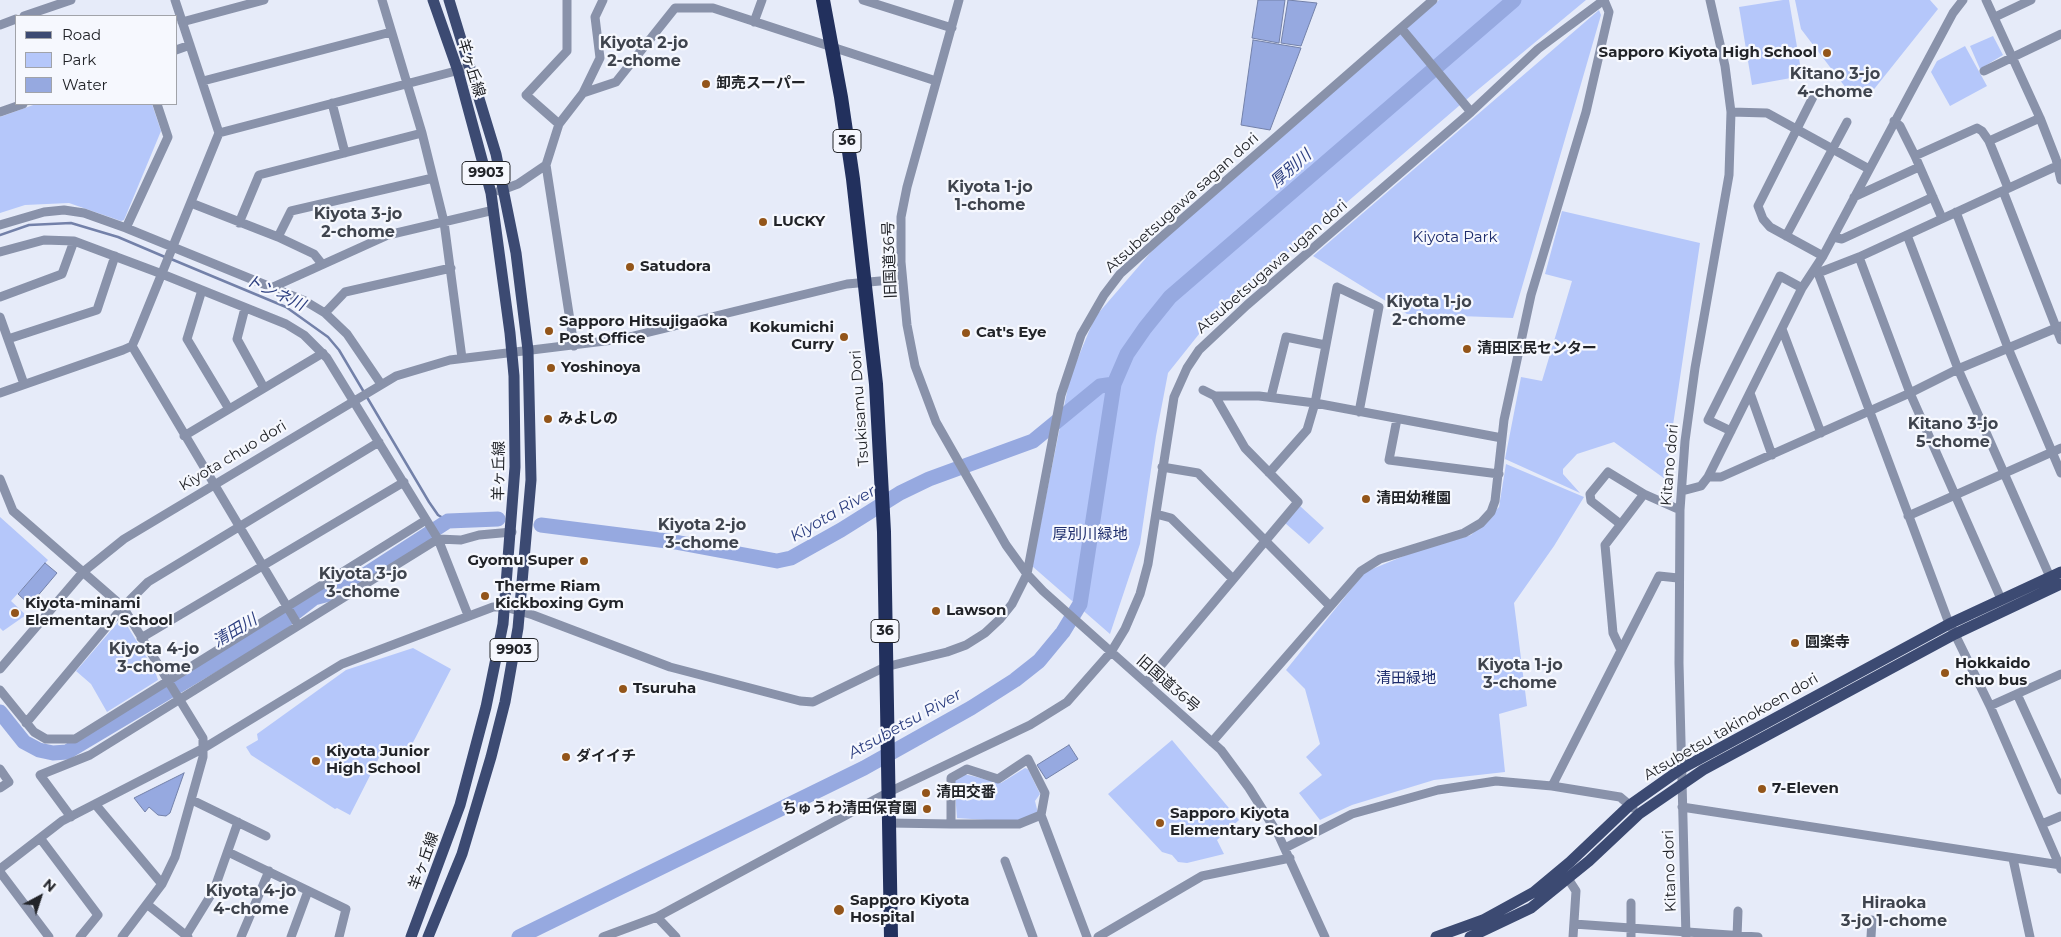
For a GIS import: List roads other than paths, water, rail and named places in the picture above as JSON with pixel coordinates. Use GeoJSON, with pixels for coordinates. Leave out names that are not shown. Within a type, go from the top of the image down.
{"type":"FeatureCollection","features":[{"type":"Feature","properties":{"kind":"highway","name":"Tsukisamu Dori"},"geometry":{"type":"LineString","coordinates":[[823,0],[852,170],[876,384],[884,532],[891,937]]}},
{"type":"Feature","properties":{"kind":"main road","name":"羊ヶ丘線"},"geometry":{"type":"LineString","coordinates":[[411,937],[442,858],[463,796],[486,707],[505,607],[512,532],[515,467],[512,352],[494,210],[458,71],[433,0]]}},
{"type":"Feature","properties":{"kind":"main road","name":"羊ヶ丘線"},"geometry":{"type":"LineString","coordinates":[[428,937],[462,854],[491,758],[505,702],[520,611],[531,480],[528,350],[516,253],[503,190],[471,67],[449,0]]}},
{"type":"Feature","properties":{"kind":"main road","name":"Atsubetsu takinokoen dori"},"geometry":{"type":"LineString","coordinates":[[1470,937],[1531,908],[1630,805],[1681,769],[1952,629],[2001,599],[2061,572]]}},
{"type":"Feature","properties":{"kind":"main road","name":"Atsubetsu takinokoen dori"},"geometry":{"type":"LineString","coordinates":[[1952,629],[2061,584]]}},
{"type":"Feature","properties":{"kind":"main road","name":"Atsubetsu takinokoen dori"},"geometry":{"type":"LineString","coordinates":[[1436,937],[1483,920],[1565,874],[1638,814],[1681,784],[1910,651]]}},
{"type":"Feature","properties":{"kind":"street"},"geometry":{"type":"LineString","coordinates":[[27,15],[71,0]]}},
{"type":"Feature","properties":{"kind":"street"},"geometry":{"type":"LineString","coordinates":[[0,393],[132,346],[219,133],[175,0]]}},
{"type":"Feature","properties":{"kind":"street"},"geometry":{"type":"LineString","coordinates":[[182,22],[264,0]]}},
{"type":"Feature","properties":{"kind":"street"},"geometry":{"type":"LineString","coordinates":[[382,0],[422,132],[444,222],[462,358]]}},
{"type":"Feature","properties":{"kind":"street"},"geometry":{"type":"LineString","coordinates":[[559,124],[526,95],[568,51],[567,0]]}},
{"type":"Feature","properties":{"kind":"street"},"geometry":{"type":"LineString","coordinates":[[574,346],[546,165],[559,124],[583,93],[600,58],[595,17],[603,0]]}},
{"type":"Feature","properties":{"kind":"street"},"geometry":{"type":"LineString","coordinates":[[754,22],[762,0]]}},
{"type":"Feature","properties":{"kind":"street"},"geometry":{"type":"LineString","coordinates":[[863,0],[952,28]]}},
{"type":"Feature","properties":{"kind":"street","name":"旧国道36号"},"geometry":{"type":"LineString","coordinates":[[959,0],[902,209],[902,279],[915,366],[936,422],[1006,545],[1027,574],[1042,591],[1221,750],[1249,788],[1285,848],[1325,937]]}},
{"type":"Feature","properties":{"kind":"street","name":"Atsubetsugawa sagan dori"},"geometry":{"type":"LineString","coordinates":[[505,607],[670,667],[800,701],[813,702],[885,667],[947,652],[966,645],[985,633],[1012,604],[1027,574],[1059,402],[1081,335],[1090,315],[1120,274],[1433,0]]}},
{"type":"Feature","properties":{"kind":"street"},"geometry":{"type":"LineString","coordinates":[[1212,742],[1361,571],[1371,563],[1464,533],[1481,523],[1491,512],[1495,501],[1502,438],[1538,266],[1586,112],[1609,12],[1604,0]]}},
{"type":"Feature","properties":{"kind":"street","name":"Atsubetsugawa ugan dori"},"geometry":{"type":"LineString","coordinates":[[605,937],[657,916],[889,786],[967,757],[1048,716],[1080,689],[1111,652],[1125,629],[1140,594],[1148,564],[1174,397],[1187,368],[1199,350],[1240,311],[1471,112],[1538,49],[1604,0]]}},
{"type":"Feature","properties":{"kind":"street","name":"Kitano dori"},"geometry":{"type":"LineString","coordinates":[[1686,934],[1681,784],[1678,578],[1680,510],[1685,441],[1695,368],[1729,174],[1731,112],[1725,66],[1710,0]]}},
{"type":"Feature","properties":{"kind":"street"},"geometry":{"type":"LineString","coordinates":[[1682,491],[1701,486],[1708,477],[1802,288],[1816,272],[1894,121],[1953,13],[1963,0]]}},
{"type":"Feature","properties":{"kind":"street"},"geometry":{"type":"LineString","coordinates":[[1986,0],[2040,118],[2059,165],[2061,180]]}},
{"type":"Feature","properties":{"kind":"street"},"geometry":{"type":"LineString","coordinates":[[1995,17],[2031,0]]}},
{"type":"Feature","properties":{"kind":"street"},"geometry":{"type":"LineString","coordinates":[[583,93],[616,82],[675,8],[713,8],[832,48],[936,80]]}},
{"type":"Feature","properties":{"kind":"street"},"geometry":{"type":"LineString","coordinates":[[0,24],[15,19]]}},
{"type":"Feature","properties":{"kind":"street"},"geometry":{"type":"LineString","coordinates":[[1401,28],[1471,112]]}},
{"type":"Feature","properties":{"kind":"street"},"geometry":{"type":"LineString","coordinates":[[203,81],[391,32]]}},
{"type":"Feature","properties":{"kind":"street"},"geometry":{"type":"LineString","coordinates":[[1984,71],[2061,34]]}},
{"type":"Feature","properties":{"kind":"street"},"geometry":{"type":"LineString","coordinates":[[178,49],[190,45]]}},
{"type":"Feature","properties":{"kind":"street"},"geometry":{"type":"LineString","coordinates":[[219,133],[471,67]]}},
{"type":"Feature","properties":{"kind":"street"},"geometry":{"type":"LineString","coordinates":[[1814,97],[1758,206],[1763,220],[1770,227],[1823,256]]}},
{"type":"Feature","properties":{"kind":"street"},"geometry":{"type":"LineString","coordinates":[[332,103],[345,153]]}},
{"type":"Feature","properties":{"kind":"street"},"geometry":{"type":"LineString","coordinates":[[0,112],[20,105]]}},
{"type":"Feature","properties":{"kind":"street"},"geometry":{"type":"LineString","coordinates":[[126,228],[168,137],[157,105]]}},
{"type":"Feature","properties":{"kind":"street"},"geometry":{"type":"LineString","coordinates":[[1731,112],[1767,112],[1869,169]]}},
{"type":"Feature","properties":{"kind":"street"},"geometry":{"type":"LineString","coordinates":[[1988,141],[2040,118]]}},
{"type":"Feature","properties":{"kind":"street"},"geometry":{"type":"LineString","coordinates":[[1894,121],[1900,126],[1915,156],[1942,218]]}},
{"type":"Feature","properties":{"kind":"street"},"geometry":{"type":"LineString","coordinates":[[1786,236],[1847,122]]}},
{"type":"Feature","properties":{"kind":"street"},"geometry":{"type":"LineString","coordinates":[[1915,156],[1976,128],[1982,131],[1988,141],[2058,327],[2061,340]]}},
{"type":"Feature","properties":{"kind":"street"},"geometry":{"type":"LineString","coordinates":[[239,223],[258,175],[422,132]]}},
{"type":"Feature","properties":{"kind":"street"},"geometry":{"type":"LineString","coordinates":[[491,193],[518,184],[546,165]]}},
{"type":"Feature","properties":{"kind":"street"},"geometry":{"type":"LineString","coordinates":[[1816,272],[1859,257],[2059,165]]}},
{"type":"Feature","properties":{"kind":"street"},"geometry":{"type":"LineString","coordinates":[[1854,197],[1919,167]]}},
{"type":"Feature","properties":{"kind":"street"},"geometry":{"type":"LineString","coordinates":[[278,237],[291,211],[433,178]]}},
{"type":"Feature","properties":{"kind":"street"},"geometry":{"type":"LineString","coordinates":[[1833,237],[1842,239],[1933,197]]}},
{"type":"Feature","properties":{"kind":"street"},"geometry":{"type":"LineString","coordinates":[[191,204],[278,237],[314,254],[322,264]]}},
{"type":"Feature","properties":{"kind":"street"},"geometry":{"type":"LineString","coordinates":[[0,225],[44,212],[64,210],[84,213],[126,228],[172,250],[273,287],[305,301],[325,313],[347,334],[381,384]]}},
{"type":"Feature","properties":{"kind":"street"},"geometry":{"type":"LineString","coordinates":[[273,287],[388,235],[494,210]]}},
{"type":"Feature","properties":{"kind":"street"},"geometry":{"type":"LineString","coordinates":[[1956,212],[2008,348],[2061,473]]}},
{"type":"Feature","properties":{"kind":"street"},"geometry":{"type":"LineString","coordinates":[[1907,235],[1958,369],[2050,577]]}},
{"type":"Feature","properties":{"kind":"street"},"geometry":{"type":"LineString","coordinates":[[0,252],[44,240],[74,242],[164,270],[202,290],[286,324],[304,335],[323,353],[356,399],[379,442],[437,537],[468,615]]}},
{"type":"Feature","properties":{"kind":"street"},"geometry":{"type":"LineString","coordinates":[[0,297],[62,274],[74,242]]}},
{"type":"Feature","properties":{"kind":"street"},"geometry":{"type":"LineString","coordinates":[[8,339],[97,310],[116,256]]}},
{"type":"Feature","properties":{"kind":"street"},"geometry":{"type":"LineString","coordinates":[[1859,257],[1910,393],[2001,599]]}},
{"type":"Feature","properties":{"kind":"street"},"geometry":{"type":"LineString","coordinates":[[325,313],[345,292],[451,268]]}},
{"type":"Feature","properties":{"kind":"street"},"geometry":{"type":"LineString","coordinates":[[1816,272],[1952,629],[1990,706],[2060,866]]}},
{"type":"Feature","properties":{"kind":"street"},"geometry":{"type":"LineString","coordinates":[[1731,431],[1708,420],[1712,411],[1780,276],[1802,288]]}},
{"type":"Feature","properties":{"kind":"street","name":"Kiyota chuo dori"},"geometry":{"type":"LineString","coordinates":[[0,669],[84,572],[124,539],[396,376],[434,363],[462,358],[621,339],[848,284],[902,279]]}},
{"type":"Feature","properties":{"kind":"street"},"geometry":{"type":"LineString","coordinates":[[1269,473],[1307,430],[1337,287],[1379,307],[1359,412]]}},
{"type":"Feature","properties":{"kind":"street"},"geometry":{"type":"LineString","coordinates":[[202,290],[187,339],[229,409]]}},
{"type":"Feature","properties":{"kind":"street"},"geometry":{"type":"LineString","coordinates":[[245,308],[237,339],[264,388]]}},
{"type":"Feature","properties":{"kind":"street"},"geometry":{"type":"LineString","coordinates":[[0,317],[24,384]]}},
{"type":"Feature","properties":{"kind":"street"},"geometry":{"type":"LineString","coordinates":[[1708,477],[1721,477],[1910,393],[1958,369],[2058,327]]}},
{"type":"Feature","properties":{"kind":"street"},"geometry":{"type":"LineString","coordinates":[[1782,329],[1821,432]]}},
{"type":"Feature","properties":{"kind":"street"},"geometry":{"type":"LineString","coordinates":[[1271,397],[1286,337],[1325,345]]}},
{"type":"Feature","properties":{"kind":"street"},"geometry":{"type":"LineString","coordinates":[[132,346],[297,623]]}},
{"type":"Feature","properties":{"kind":"street"},"geometry":{"type":"LineString","coordinates":[[184,436],[323,353]]}},
{"type":"Feature","properties":{"kind":"street"},"geometry":{"type":"LineString","coordinates":[[1203,390],[1215,396],[1271,397],[1314,403],[1502,438]]}},
{"type":"Feature","properties":{"kind":"street"},"geometry":{"type":"LineString","coordinates":[[1750,393],[1772,455]]}},
{"type":"Feature","properties":{"kind":"street"},"geometry":{"type":"LineString","coordinates":[[1146,683],[1298,502],[1245,448],[1215,396]]}},
{"type":"Feature","properties":{"kind":"street"},"geometry":{"type":"LineString","coordinates":[[1396,419],[1389,460],[1499,474]]}},
{"type":"Feature","properties":{"kind":"street"},"geometry":{"type":"LineString","coordinates":[[26,723],[124,607],[148,582],[239,525],[379,442]]}},
{"type":"Feature","properties":{"kind":"street"},"geometry":{"type":"LineString","coordinates":[[1908,516],[2061,448]]}},
{"type":"Feature","properties":{"kind":"street"},"geometry":{"type":"LineString","coordinates":[[1162,467],[1198,473],[1330,606]]}},
{"type":"Feature","properties":{"kind":"street"},"geometry":{"type":"LineString","coordinates":[[1619,523],[1591,501],[1590,494],[1608,472],[1644,494],[1680,510]]}},
{"type":"Feature","properties":{"kind":"street"},"geometry":{"type":"LineString","coordinates":[[0,479],[2,490],[13,512],[124,607],[203,738],[204,748],[178,849],[162,884],[122,937]]}},
{"type":"Feature","properties":{"kind":"street"},"geometry":{"type":"LineString","coordinates":[[141,638],[404,482]]}},
{"type":"Feature","properties":{"kind":"street"},"geometry":{"type":"LineString","coordinates":[[1621,650],[1613,633],[1605,545],[1619,523],[1644,494]]}},
{"type":"Feature","properties":{"kind":"street"},"geometry":{"type":"LineString","coordinates":[[1156,514],[1171,518],[1233,579]]}},
{"type":"Feature","properties":{"kind":"street"},"geometry":{"type":"LineString","coordinates":[[0,690],[34,732],[46,738],[74,739],[428,523]]}},
{"type":"Feature","properties":{"kind":"street"},"geometry":{"type":"LineString","coordinates":[[71,817],[40,775],[90,755],[297,623],[437,537],[461,540],[479,535],[512,532]]}},
{"type":"Feature","properties":{"kind":"street"},"geometry":{"type":"LineString","coordinates":[[1552,786],[1659,576],[1678,578]]}},
{"type":"Feature","properties":{"kind":"street"},"geometry":{"type":"LineString","coordinates":[[49,937],[0,870],[40,838],[71,817],[204,748],[342,664],[468,615],[493,607],[505,607]]}},
{"type":"Feature","properties":{"kind":"street"},"geometry":{"type":"LineString","coordinates":[[1990,706],[2060,676]]}},
{"type":"Feature","properties":{"kind":"street"},"geometry":{"type":"LineString","coordinates":[[2017,694],[2060,785]]}},
{"type":"Feature","properties":{"kind":"street"},"geometry":{"type":"LineString","coordinates":[[951,824],[951,778],[967,769],[998,779],[1028,760],[1045,793],[1041,815],[1087,937]]}},
{"type":"Feature","properties":{"kind":"street"},"geometry":{"type":"LineString","coordinates":[[0,769],[9,782],[0,788]]}},
{"type":"Feature","properties":{"kind":"street"},"geometry":{"type":"LineString","coordinates":[[1285,848],[1352,814],[1438,790],[1496,781],[1552,786],[1620,797],[1638,814]]}},
{"type":"Feature","properties":{"kind":"street"},"geometry":{"type":"LineString","coordinates":[[192,800],[266,836]]}},
{"type":"Feature","properties":{"kind":"street"},"geometry":{"type":"LineString","coordinates":[[95,804],[162,884]]}},
{"type":"Feature","properties":{"kind":"street"},"geometry":{"type":"LineString","coordinates":[[1682,807],[2060,866]]}},
{"type":"Feature","properties":{"kind":"street"},"geometry":{"type":"LineString","coordinates":[[889,822],[1020,824],[1041,815]]}},
{"type":"Feature","properties":{"kind":"street"},"geometry":{"type":"LineString","coordinates":[[2042,824],[2061,816]]}},
{"type":"Feature","properties":{"kind":"street"},"geometry":{"type":"LineString","coordinates":[[148,905],[186,936],[214,890],[238,822]]}},
{"type":"Feature","properties":{"kind":"street"},"geometry":{"type":"LineString","coordinates":[[40,838],[98,915],[80,937]]}},
{"type":"Feature","properties":{"kind":"street"},"geometry":{"type":"LineString","coordinates":[[228,852],[346,909],[339,937]]}},
{"type":"Feature","properties":{"kind":"street"},"geometry":{"type":"LineString","coordinates":[[1098,937],[1202,876],[1290,858]]}},
{"type":"Feature","properties":{"kind":"street"},"geometry":{"type":"LineString","coordinates":[[2013,858],[2030,937]]}},
{"type":"Feature","properties":{"kind":"street"},"geometry":{"type":"LineString","coordinates":[[1005,861],[1033,937]]}},
{"type":"Feature","properties":{"kind":"street"},"geometry":{"type":"LineString","coordinates":[[241,937],[269,871]]}},
{"type":"Feature","properties":{"kind":"street"},"geometry":{"type":"LineString","coordinates":[[1565,874],[1576,891],[1573,937]]}},
{"type":"Feature","properties":{"kind":"street"},"geometry":{"type":"LineString","coordinates":[[291,937],[308,890]]}},
{"type":"Feature","properties":{"kind":"street"},"geometry":{"type":"LineString","coordinates":[[1631,937],[1632,902]]}},
{"type":"Feature","properties":{"kind":"street"},"geometry":{"type":"LineString","coordinates":[[1737,936],[1738,911]]}},
{"type":"Feature","properties":{"kind":"street"},"geometry":{"type":"LineString","coordinates":[[657,916],[676,937]]}},
{"type":"Feature","properties":{"kind":"street"},"geometry":{"type":"LineString","coordinates":[[1871,937],[1872,920]]}},
{"type":"Feature","properties":{"kind":"street"},"geometry":{"type":"LineString","coordinates":[[1574,924],[1630,927],[1686,934],[1758,937]]}},
{"type":"Feature","properties":{"kind":"water"},"geometry":{"type":"Polygon","coordinates":[[[1258,0],[1285,0],[1279,43],[1252,38],[1258,0]]]}},
{"type":"Feature","properties":{"kind":"water"},"geometry":{"type":"Polygon","coordinates":[[[1288,0],[1317,3],[1301,46],[1281,43],[1288,0]]]}},
{"type":"Feature","properties":{"kind":"water"},"geometry":{"type":"Polygon","coordinates":[[[1253,40],[1301,48],[1270,130],[1241,125],[1253,40]]]}},
{"type":"Feature","properties":{"kind":"water"},"geometry":{"type":"Polygon","coordinates":[[[45,563],[57,573],[30,605],[18,594],[45,563]]]}},
{"type":"Feature","properties":{"kind":"water"},"geometry":{"type":"Polygon","coordinates":[[[1069,745],[1078,759],[1046,779],[1037,765],[1069,745]]]}},
{"type":"Feature","properties":{"kind":"water"},"geometry":{"type":"Polygon","coordinates":[[[184,773],[170,813],[166,816],[158,815],[149,807],[145,812],[134,798],[184,773]]]}},
{"type":"Feature","properties":{"kind":"waterway","name":"Atsubetsu River"},"geometry":{"type":"LineString","coordinates":[[519,937],[864,768],[971,708],[1015,680],[1039,661],[1063,632],[1080,604],[1114,384],[1127,354],[1145,328],[1170,297],[1514,0]]}},
{"type":"Feature","properties":{"kind":"waterway","name":"トンネ川"},"geometry":{"type":"LineString","coordinates":[[0,235],[29,225],[71,223],[118,237],[165,257]]}},
{"type":"Feature","properties":{"kind":"waterway","name":"トンネ川"},"geometry":{"type":"LineString","coordinates":[[171,259],[286,307],[328,337],[339,350],[429,502],[438,515],[448,521]]}},
{"type":"Feature","properties":{"kind":"waterway","name":"Kiyota River"},"geometry":{"type":"LineString","coordinates":[[541,525],[675,542],[777,561],[791,558],[841,530],[900,493],[929,479],[1033,441],[1100,386],[1114,384]]}},
{"type":"Feature","properties":{"kind":"waterway","name":"清田川"},"geometry":{"type":"LineString","coordinates":[[0,712],[24,742],[39,750],[53,753],[67,752],[275,628],[314,598],[340,591],[448,521],[498,519]]}},
{"type":"Feature","properties":{"kind":"place","name":"Sapporo Kiyota High School"},"geometry":{"type":"Point","coordinates":[1827,53]}},
{"type":"Feature","properties":{"kind":"place","name":"卸売スーパー"},"geometry":{"type":"Point","coordinates":[706,84]}},
{"type":"Feature","properties":{"kind":"place","name":"LUCKY"},"geometry":{"type":"Point","coordinates":[763,222]}},
{"type":"Feature","properties":{"kind":"place","name":"Satudora"},"geometry":{"type":"Point","coordinates":[630,267]}},
{"type":"Feature","properties":{"kind":"place","name":"Sapporo Hitsujigaoka Post Office"},"geometry":{"type":"Point","coordinates":[549,331]}},
{"type":"Feature","properties":{"kind":"place","name":"Cat's Eye"},"geometry":{"type":"Point","coordinates":[966,333]}},
{"type":"Feature","properties":{"kind":"place","name":"Kokumichi Curry"},"geometry":{"type":"Point","coordinates":[844,337]}},
{"type":"Feature","properties":{"kind":"place","name":"清田区民センター"},"geometry":{"type":"Point","coordinates":[1467,349]}},
{"type":"Feature","properties":{"kind":"place","name":"Yoshinoya"},"geometry":{"type":"Point","coordinates":[551,368]}},
{"type":"Feature","properties":{"kind":"place","name":"みよしの"},"geometry":{"type":"Point","coordinates":[548,419]}},
{"type":"Feature","properties":{"kind":"place","name":"清田幼稚園"},"geometry":{"type":"Point","coordinates":[1366,499]}},
{"type":"Feature","properties":{"kind":"place","name":"Gyomu Super"},"geometry":{"type":"Point","coordinates":[584,561]}},
{"type":"Feature","properties":{"kind":"place","name":"Therme Riam Kickboxing Gym"},"geometry":{"type":"Point","coordinates":[485,596]}},
{"type":"Feature","properties":{"kind":"place","name":"Lawson"},"geometry":{"type":"Point","coordinates":[936,611]}},
{"type":"Feature","properties":{"kind":"place","name":"Kiyota-minami Elementary School"},"geometry":{"type":"Point","coordinates":[15,613]}},
{"type":"Feature","properties":{"kind":"place","name":"圓楽寺"},"geometry":{"type":"Point","coordinates":[1795,643]}},
{"type":"Feature","properties":{"kind":"place","name":"Hokkaido chuo bus"},"geometry":{"type":"Point","coordinates":[1945,673]}},
{"type":"Feature","properties":{"kind":"place","name":"Tsuruha"},"geometry":{"type":"Point","coordinates":[623,689]}},
{"type":"Feature","properties":{"kind":"place","name":"ダイイチ"},"geometry":{"type":"Point","coordinates":[566,757]}},
{"type":"Feature","properties":{"kind":"place","name":"Kiyota Junior High School"},"geometry":{"type":"Point","coordinates":[316,761]}},
{"type":"Feature","properties":{"kind":"place","name":"7-Eleven"},"geometry":{"type":"Point","coordinates":[1762,789]}},
{"type":"Feature","properties":{"kind":"place","name":"清田交番"},"geometry":{"type":"Point","coordinates":[926,793]}},
{"type":"Feature","properties":{"kind":"place","name":"ちゅうわ清田保育園"},"geometry":{"type":"Point","coordinates":[927,809]}},
{"type":"Feature","properties":{"kind":"place","name":"Sapporo Kiyota Elementary School"},"geometry":{"type":"Point","coordinates":[1160,823]}},
{"type":"Feature","properties":{"kind":"place","name":"Sapporo Kiyota Hospital"},"geometry":{"type":"Point","coordinates":[839,910]}},
{"type":"Feature","properties":{"kind":"district","name":"Kiyota 2-jo 2-chome"},"geometry":{"type":"Point","coordinates":[644,52]}},
{"type":"Feature","properties":{"kind":"district","name":"Kitano 3-jo 4-chome"},"geometry":{"type":"Point","coordinates":[1835,83]}},
{"type":"Feature","properties":{"kind":"district","name":"Kiyota 1-jo 1-chome"},"geometry":{"type":"Point","coordinates":[990,196]}},
{"type":"Feature","properties":{"kind":"district","name":"Kiyota 3-jo 2-chome"},"geometry":{"type":"Point","coordinates":[358,223]}},
{"type":"Feature","properties":{"kind":"district","name":"Kiyota 1-jo 2-chome"},"geometry":{"type":"Point","coordinates":[1429,311]}},
{"type":"Feature","properties":{"kind":"district","name":"Kitano 3-jo 5-chome"},"geometry":{"type":"Point","coordinates":[1953,433]}},
{"type":"Feature","properties":{"kind":"district","name":"Kiyota 2-jo 3-chome"},"geometry":{"type":"Point","coordinates":[702,534]}},
{"type":"Feature","properties":{"kind":"district","name":"Kiyota 3-jo 3-chome"},"geometry":{"type":"Point","coordinates":[363,583]}},
{"type":"Feature","properties":{"kind":"district","name":"Kiyota 4-jo 3-chome"},"geometry":{"type":"Point","coordinates":[154,658]}},
{"type":"Feature","properties":{"kind":"district","name":"Kiyota 1-jo 3-chome"},"geometry":{"type":"Point","coordinates":[1520,674]}},
{"type":"Feature","properties":{"kind":"district","name":"Kiyota 4-jo 4-chome"},"geometry":{"type":"Point","coordinates":[251,900]}},
{"type":"Feature","properties":{"kind":"district","name":"Hiraoka 3-jo 1-chome"},"geometry":{"type":"Point","coordinates":[1894,912]}},
{"type":"Feature","properties":{"kind":"water label","name":"厚別川"},"geometry":{"type":"Point","coordinates":[1291,169]}},
{"type":"Feature","properties":{"kind":"park label","name":"Kiyota Park"},"geometry":{"type":"Point","coordinates":[1455,238]}},
{"type":"Feature","properties":{"kind":"park label","name":"厚別川緑地"},"geometry":{"type":"Point","coordinates":[1090,535]}},
{"type":"Feature","properties":{"kind":"park label","name":"清田緑地"},"geometry":{"type":"Point","coordinates":[1406,679]}}]}
